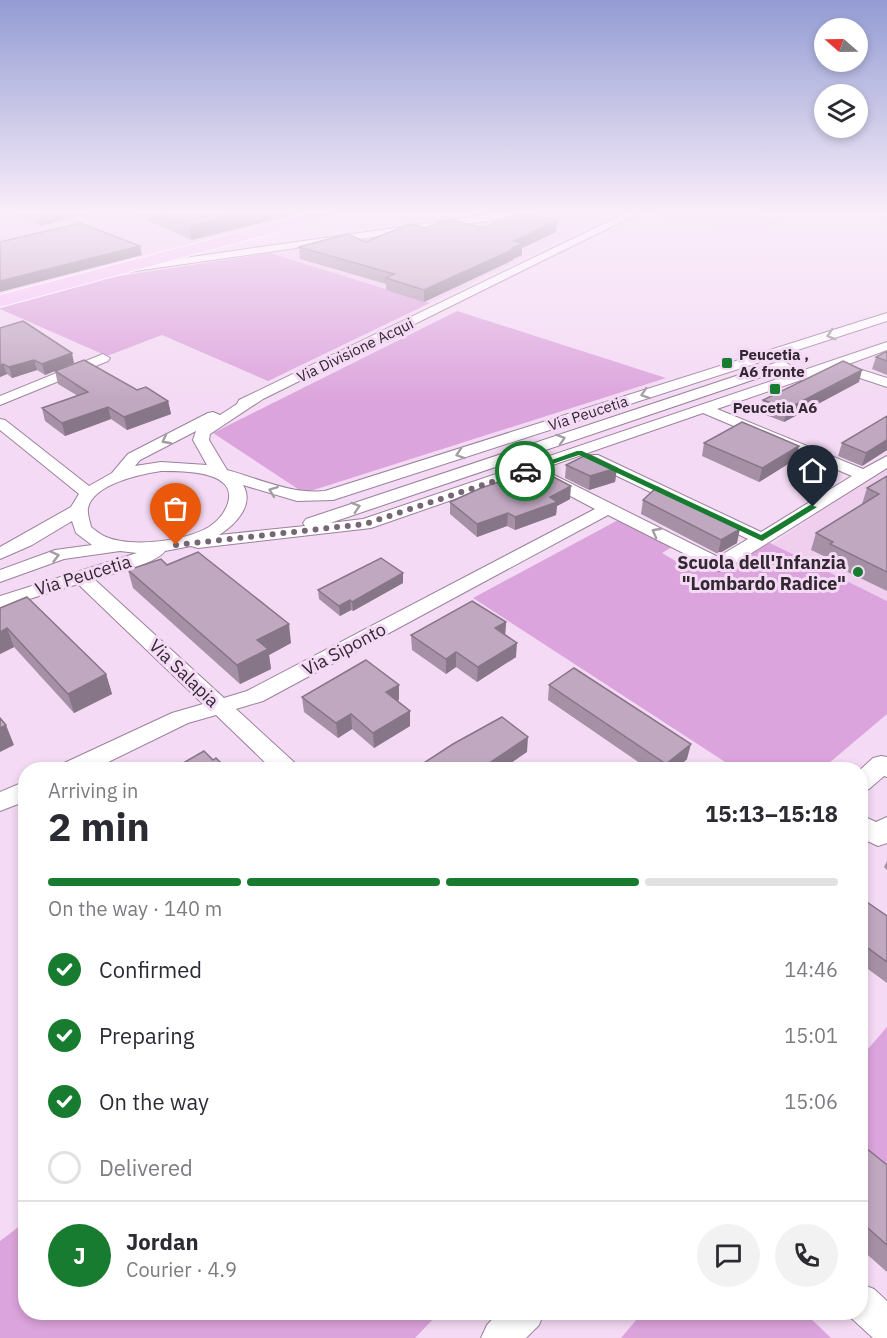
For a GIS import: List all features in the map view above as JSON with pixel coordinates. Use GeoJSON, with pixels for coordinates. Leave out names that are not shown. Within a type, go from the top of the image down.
{"type":"FeatureCollection","features":[{"type":"Feature","properties":{"kind":"main road"},"geometry":{"type":"LineString","coordinates":[[0,301],[93,276]]}},
{"type":"Feature","properties":{"kind":"street","name":"Via Divisione Acqui"},"geometry":{"type":"LineString","coordinates":[[117,477],[134,457],[221,411],[257,398],[505,276]]}},
{"type":"Feature","properties":{"kind":"street","name":"Via Peucetia"},"geometry":{"type":"LineString","coordinates":[[0,554],[79,510],[90,494],[117,477],[149,467],[182,465],[203,467],[289,497],[306,499],[327,496],[887,317]]}},
{"type":"Feature","properties":{"kind":"street","name":"Via Peucetia"},"geometry":{"type":"LineString","coordinates":[[281,534],[887,331]]}},
{"type":"Feature","properties":{"kind":"street","name":"Via Peucetia"},"geometry":{"type":"LineString","coordinates":[[79,510],[79,522],[86,532],[100,541],[118,546],[141,548],[365,524],[887,346]]}},
{"type":"Feature","properties":{"kind":"street"},"geometry":{"type":"LineString","coordinates":[[0,401],[103,358]]}},
{"type":"Feature","properties":{"kind":"street"},"geometry":{"type":"LineString","coordinates":[[834,365],[887,383]]}},
{"type":"Feature","properties":{"kind":"street","name":"Via Peucetia"},"geometry":{"type":"LineString","coordinates":[[0,602],[80,576],[122,566],[171,546],[199,538],[218,528],[232,516],[238,504],[239,492],[232,481],[220,473],[201,440],[203,432],[257,398]]}},
{"type":"Feature","properties":{"kind":"street"},"geometry":{"type":"LineString","coordinates":[[703,408],[864,475]]}},
{"type":"Feature","properties":{"kind":"street"},"geometry":{"type":"LineString","coordinates":[[0,423],[90,494]]}},
{"type":"Feature","properties":{"kind":"street"},"geometry":{"type":"LineString","coordinates":[[580,452],[762,539]]}},
{"type":"Feature","properties":{"kind":"street"},"geometry":{"type":"LineString","coordinates":[[530,469],[719,565],[887,460]]}},
{"type":"Feature","properties":{"kind":"street","name":"Via Siponto"},"geometry":{"type":"LineString","coordinates":[[87,762],[180,718],[255,696],[609,508]]}},
{"type":"Feature","properties":{"kind":"street"},"geometry":{"type":"LineString","coordinates":[[0,576],[61,554],[118,546]]}},
{"type":"Feature","properties":{"kind":"street","name":"Via Salapia"},"geometry":{"type":"LineString","coordinates":[[80,576],[279,762]]}},
{"type":"Feature","properties":{"kind":"street"},"geometry":{"type":"LineString","coordinates":[[868,776],[881,764],[887,768]]}},
{"type":"Feature","properties":{"kind":"street"},"geometry":{"type":"LineString","coordinates":[[0,802],[18,794]]}},
{"type":"Feature","properties":{"kind":"street"},"geometry":{"type":"LineString","coordinates":[[868,830],[878,836],[887,827]]}},
{"type":"Feature","properties":{"kind":"street"},"geometry":{"type":"LineString","coordinates":[[868,1308],[887,1326]]}},
{"type":"Feature","properties":{"kind":"street"},"geometry":{"type":"LineString","coordinates":[[500,1338],[518,1320]]}},
{"type":"Feature","properties":{"kind":"shaded area"},"geometry":{"type":"Polygon","coordinates":[[[0,276],[63,276],[0,293],[0,276]]]}},
{"type":"Feature","properties":{"kind":"shaded area"},"geometry":{"type":"Polygon","coordinates":[[[345,276],[486,276],[430,303],[345,276]]]}},
{"type":"Feature","properties":{"kind":"shaded area"},"geometry":{"type":"Polygon","coordinates":[[[345,276],[430,303],[268,381],[162,335],[107,356],[0,309],[0,306],[106,278],[345,276]]]}},
{"type":"Feature","properties":{"kind":"shaded area"},"geometry":{"type":"Polygon","coordinates":[[[457,311],[666,378],[304,493],[213,433],[457,311]]]}},
{"type":"Feature","properties":{"kind":"shaded area","name":"Scuola dell'Infanzia \"Lombardo Radice\""},"geometry":{"type":"Polygon","coordinates":[[[887,470],[887,601],[772,544],[821,511],[887,470]]]}},
{"type":"Feature","properties":{"kind":"shaded area"},"geometry":{"type":"Polygon","coordinates":[[[620,519],[672,547],[662,553],[679,563],[689,556],[718,572],[766,541],[887,601],[887,714],[830,762],[725,762],[473,598],[620,519]]]}},
{"type":"Feature","properties":{"kind":"shaded area"},"geometry":{"type":"Polygon","coordinates":[[[887,1027],[887,1171],[868,1155],[868,1049],[887,1027]]]}},
{"type":"Feature","properties":{"kind":"shaded area"},"geometry":{"type":"Polygon","coordinates":[[[18,1227],[18,1320],[432,1320],[415,1338],[0,1338],[0,1241],[18,1227]]]}},
{"type":"Feature","properties":{"kind":"shaded area"},"geometry":{"type":"Polygon","coordinates":[[[636,1320],[812,1320],[831,1338],[621,1338],[636,1320]]]}},
{"type":"Feature","properties":{"kind":"building"},"geometry":{"type":"Polygon","coordinates":[[[0,276],[18,276],[0,281],[0,276]]]}},
{"type":"Feature","properties":{"kind":"building"},"geometry":{"type":"Polygon","coordinates":[[[389,276],[454,276],[424,290],[386,278],[389,276]]]}},
{"type":"Feature","properties":{"kind":"building"},"geometry":{"type":"Polygon","coordinates":[[[23,321],[72,353],[42,364],[34,360],[9,367],[0,365],[0,328],[23,321]]]}},
{"type":"Feature","properties":{"kind":"building"},"geometry":{"type":"Polygon","coordinates":[[[887,351],[887,361],[876,357],[887,351]]]}},
{"type":"Feature","properties":{"kind":"building"},"geometry":{"type":"Polygon","coordinates":[[[84,360],[137,390],[146,387],[168,401],[124,417],[108,407],[62,423],[42,408],[88,392],[55,371],[84,360]]]}},
{"type":"Feature","properties":{"kind":"building"},"geometry":{"type":"Polygon","coordinates":[[[843,361],[862,370],[787,409],[763,400],[843,361]]]}},
{"type":"Feature","properties":{"kind":"building"},"geometry":{"type":"Polygon","coordinates":[[[887,416],[887,440],[866,453],[842,443],[887,416]]]}},
{"type":"Feature","properties":{"kind":"building"},"geometry":{"type":"Polygon","coordinates":[[[742,422],[799,446],[762,468],[704,443],[742,422]]]}},
{"type":"Feature","properties":{"kind":"building"},"geometry":{"type":"Polygon","coordinates":[[[588,454],[617,468],[590,476],[566,465],[588,454]]]}},
{"type":"Feature","properties":{"kind":"building"},"geometry":{"type":"Polygon","coordinates":[[[534,470],[541,477],[548,474],[571,486],[550,497],[557,502],[515,517],[508,513],[477,524],[450,502],[481,488],[534,470]]]}},
{"type":"Feature","properties":{"kind":"building"},"geometry":{"type":"Polygon","coordinates":[[[887,476],[887,572],[830,544],[833,542],[816,533],[879,494],[867,488],[887,476]]]}},
{"type":"Feature","properties":{"kind":"building"},"geometry":{"type":"Polygon","coordinates":[[[657,487],[740,529],[721,540],[643,500],[657,487]]]}},
{"type":"Feature","properties":{"kind":"building"},"geometry":{"type":"Polygon","coordinates":[[[198,552],[289,624],[257,640],[268,649],[237,665],[128,570],[161,559],[167,565],[198,552]]]}},
{"type":"Feature","properties":{"kind":"building"},"geometry":{"type":"Polygon","coordinates":[[[381,558],[403,573],[352,602],[350,600],[339,606],[318,590],[381,558]]]}},
{"type":"Feature","properties":{"kind":"building"},"geometry":{"type":"Polygon","coordinates":[[[27,597],[106,674],[68,694],[7,628],[0,632],[0,608],[27,597]]]}},
{"type":"Feature","properties":{"kind":"building"},"geometry":{"type":"Polygon","coordinates":[[[472,601],[506,622],[495,628],[517,643],[478,667],[456,652],[446,659],[411,635],[472,601]]]}},
{"type":"Feature","properties":{"kind":"building"},"geometry":{"type":"Polygon","coordinates":[[[366,660],[399,685],[386,692],[410,711],[373,733],[351,714],[336,723],[302,697],[366,660]]]}},
{"type":"Feature","properties":{"kind":"building"},"geometry":{"type":"Polygon","coordinates":[[[574,668],[691,744],[668,762],[663,762],[549,685],[574,668]]]}},
{"type":"Feature","properties":{"kind":"building"},"geometry":{"type":"Polygon","coordinates":[[[502,717],[528,737],[491,762],[425,762],[502,717]]]}},
{"type":"Feature","properties":{"kind":"building"},"geometry":{"type":"Polygon","coordinates":[[[0,718],[6,725],[0,728],[0,718]]]}},
{"type":"Feature","properties":{"kind":"building"},"geometry":{"type":"Polygon","coordinates":[[[204,751],[213,760],[216,758],[220,762],[185,762],[204,751]]]}},
{"type":"Feature","properties":{"kind":"building"},"geometry":{"type":"Polygon","coordinates":[[[868,903],[887,916],[887,962],[868,948],[868,903]]]}},
{"type":"Feature","properties":{"kind":"building"},"geometry":{"type":"Polygon","coordinates":[[[868,1150],[887,1165],[887,1245],[868,1228],[868,1150]]]}},
{"type":"Feature","properties":{"kind":"way so far"},"geometry":{"type":"LineString","coordinates":[[176,545],[365,524],[525,471]]}},
{"type":"Feature","properties":{"kind":"place","name":"Peucetia , A6 fronte"},"geometry":{"type":"Point","coordinates":[727,363]}},
{"type":"Feature","properties":{"kind":"place","name":"Peucetia A6"},"geometry":{"type":"Point","coordinates":[775,389]}},
{"type":"Feature","properties":{"kind":"place","name":"Scuola dell'Infanzia \"Lombardo Radice\""},"geometry":{"type":"Point","coordinates":[858,572]}},
{"type":"Feature","properties":{"kind":"route"},"geometry":{"type":"LineString","coordinates":[[525,471],[580,452],[762,539],[813,507]]}}]}
